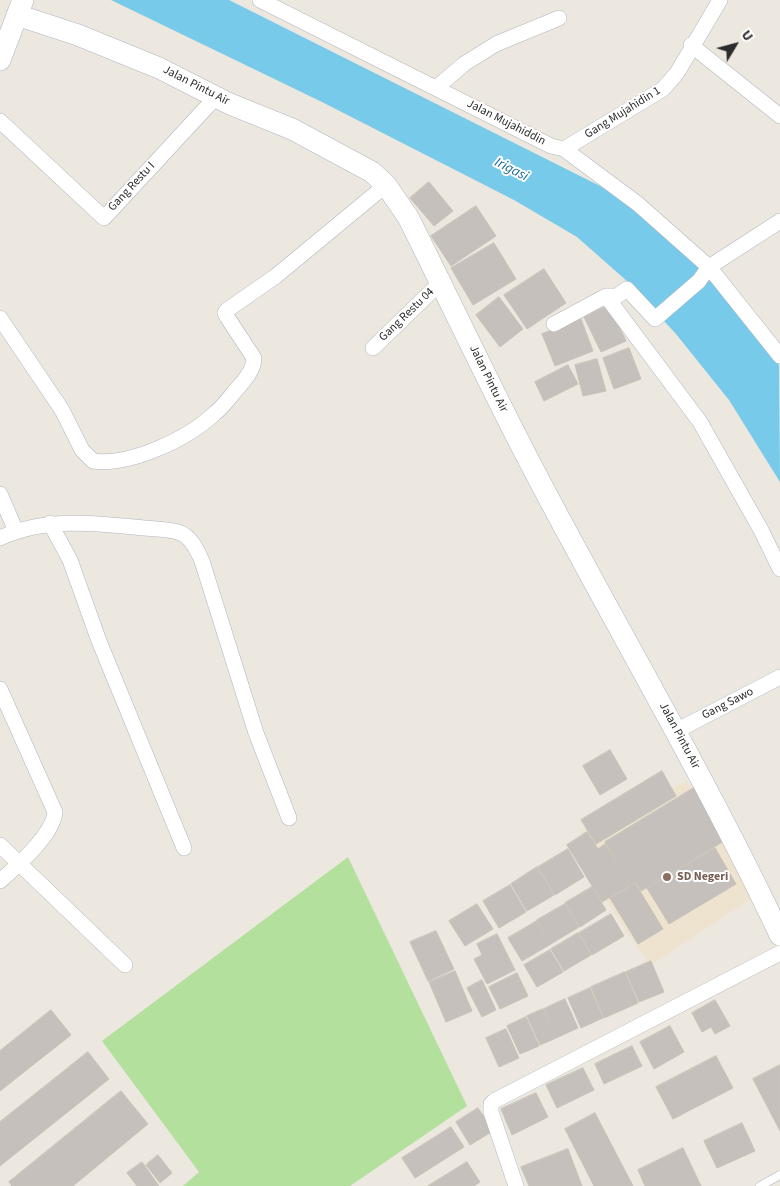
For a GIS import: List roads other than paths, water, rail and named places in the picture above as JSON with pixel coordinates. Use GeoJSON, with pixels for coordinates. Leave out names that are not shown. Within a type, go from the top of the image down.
{"type":"FeatureCollection","features":[{"type":"Feature","properties":{"kind":"street","name":"Jalan Mujahiddin"},"geometry":{"type":"LineString","coordinates":[[260,0],[551,146],[564,149],[638,204],[710,267],[780,356]]}},
{"type":"Feature","properties":{"kind":"street"},"geometry":{"type":"LineString","coordinates":[[280,0],[290,16]]}},
{"type":"Feature","properties":{"kind":"street","name":"Gang Mujahidin 1"},"geometry":{"type":"LineString","coordinates":[[564,149],[663,89],[677,73],[691,45],[720,0]]}},
{"type":"Feature","properties":{"kind":"street"},"geometry":{"type":"LineString","coordinates":[[0,60],[19,5]]}},
{"type":"Feature","properties":{"kind":"street","name":"Jalan Pintu Air"},"geometry":{"type":"LineString","coordinates":[[19,5],[78,35],[159,68],[216,97],[292,129],[372,172],[386,185],[408,217],[528,458],[676,731],[755,882],[780,935]]}},
{"type":"Feature","properties":{"kind":"street"},"geometry":{"type":"LineString","coordinates":[[436,88],[464,64],[496,44],[559,18]]}},
{"type":"Feature","properties":{"kind":"street"},"geometry":{"type":"LineString","coordinates":[[691,45],[780,116]]}},
{"type":"Feature","properties":{"kind":"street","name":"Gang Restu I"},"geometry":{"type":"LineString","coordinates":[[0,121],[104,218],[216,97]]}},
{"type":"Feature","properties":{"kind":"street"},"geometry":{"type":"LineString","coordinates":[[0,318],[62,410],[82,450],[93,461],[104,463],[138,455],[166,445],[194,430],[215,414],[242,383],[254,365],[254,358],[227,318],[225,313],[227,310],[276,276],[386,185]]}},
{"type":"Feature","properties":{"kind":"street"},"geometry":{"type":"LineString","coordinates":[[554,324],[606,296],[617,296],[627,289],[655,319],[699,281],[710,267],[780,220]]}},
{"type":"Feature","properties":{"kind":"street","name":"Gang Restu 04"},"geometry":{"type":"LineString","coordinates":[[373,348],[440,282]]}},
{"type":"Feature","properties":{"kind":"street"},"geometry":{"type":"LineString","coordinates":[[606,296],[700,422],[761,530],[780,569]]}},
{"type":"Feature","properties":{"kind":"street"},"geometry":{"type":"LineString","coordinates":[[0,494],[16,531]]}},
{"type":"Feature","properties":{"kind":"street"},"geometry":{"type":"LineString","coordinates":[[50,523],[70,560],[100,641],[184,848]]}},
{"type":"Feature","properties":{"kind":"street"},"geometry":{"type":"LineString","coordinates":[[0,538],[16,531],[50,523],[108,524],[179,532],[194,544],[202,561],[256,733],[289,818]]}},
{"type":"Feature","properties":{"kind":"street","name":"Gang Sawo"},"geometry":{"type":"LineString","coordinates":[[676,731],[780,677]]}},
{"type":"Feature","properties":{"kind":"street"},"geometry":{"type":"LineString","coordinates":[[0,689],[55,812],[51,828],[20,864],[0,881]]}},
{"type":"Feature","properties":{"kind":"street"},"geometry":{"type":"LineString","coordinates":[[0,845],[125,965]]}},
{"type":"Feature","properties":{"kind":"street"},"geometry":{"type":"LineString","coordinates":[[516,1186],[491,1112],[491,1104],[494,1100],[780,953]]}},
{"type":"Feature","properties":{"kind":"lane"},"geometry":{"type":"LineString","coordinates":[[760,1186],[780,1175]]}},
{"type":"Feature","properties":{"kind":"water","name":"Irigasi"},"geometry":{"type":"Polygon","coordinates":[[[111,0],[229,0],[612,192],[692,257],[779,365],[780,482],[729,400],[676,334],[628,282],[577,237],[514,200],[322,102],[111,0]]]}},
{"type":"Feature","properties":{"kind":"place","name":"SD Negeri"},"geometry":{"type":"Point","coordinates":[667,877]}}]}
